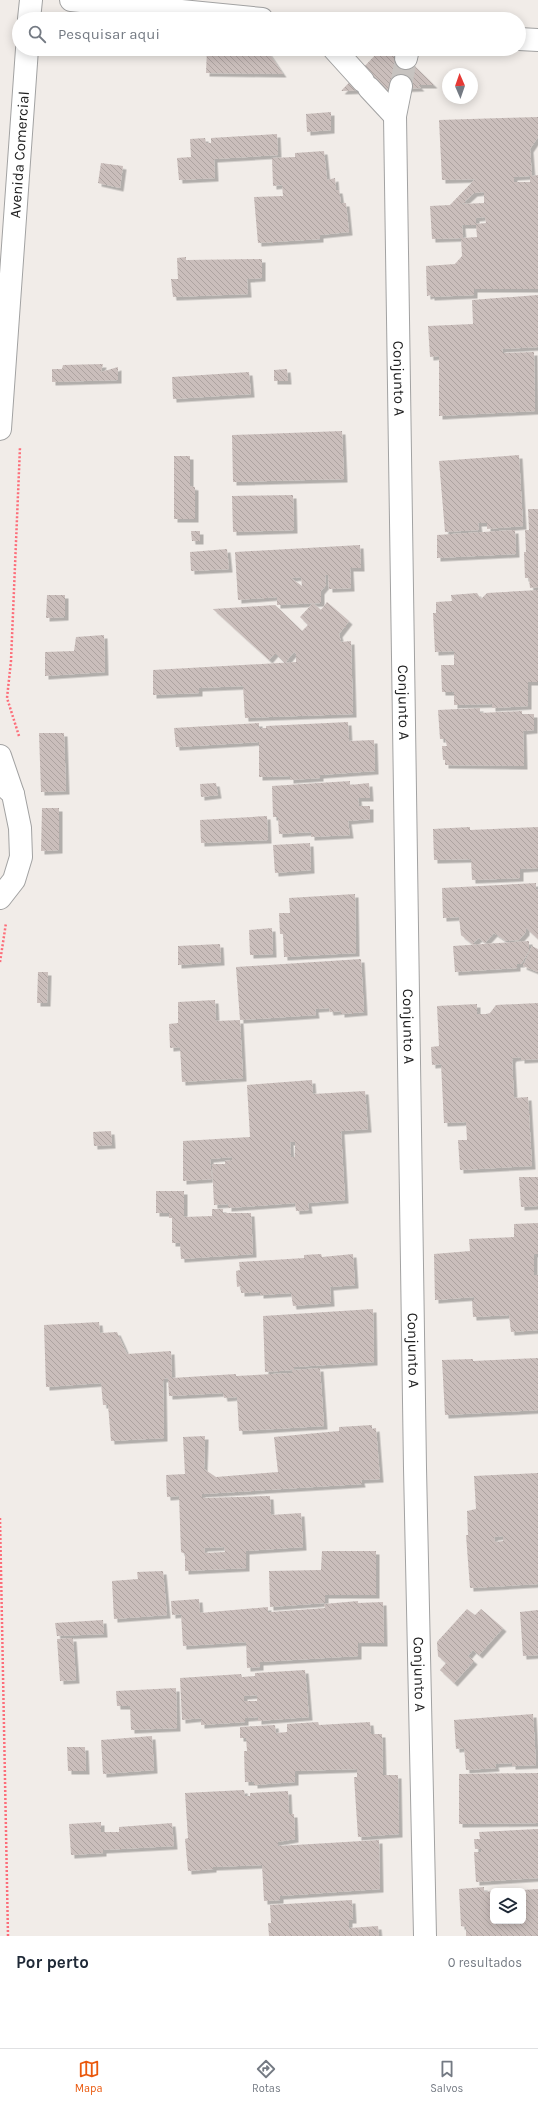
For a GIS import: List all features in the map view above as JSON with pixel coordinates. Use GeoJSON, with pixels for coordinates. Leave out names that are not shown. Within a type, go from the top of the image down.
{"type":"FeatureCollection","features":[{"type":"Feature","properties":{"kind":"street"},"geometry":{"type":"LineString","coordinates":[[30,12],[31,0]]}},
{"type":"Feature","properties":{"kind":"street"},"geometry":{"type":"LineString","coordinates":[[71,0],[192,12]]}},
{"type":"Feature","properties":{"kind":"street"},"geometry":{"type":"LineString","coordinates":[[526,39],[538,40]]}},
{"type":"Feature","properties":{"kind":"street","name":"Avenida Comercial"},"geometry":{"type":"LineString","coordinates":[[0,428],[26,56]]}},
{"type":"Feature","properties":{"kind":"street"},"geometry":{"type":"LineString","coordinates":[[340,56],[395,116]]}},
{"type":"Feature","properties":{"kind":"street","name":"Conjunto A"},"geometry":{"type":"LineString","coordinates":[[401,86],[395,116],[415,1460],[424,1936]]}},
{"type":"Feature","properties":{"kind":"street"},"geometry":{"type":"LineString","coordinates":[[0,756],[7,788],[20,828],[21,857],[14,880],[0,898]]}},
{"type":"Feature","properties":{"kind":"path"},"geometry":{"type":"LineString","coordinates":[[20,444],[7,698],[20,737]]}},
{"type":"Feature","properties":{"kind":"path"},"geometry":{"type":"LineString","coordinates":[[0,1518],[8,1936]]}},
{"type":"Feature","properties":{"kind":"building"},"geometry":{"type":"Polygon","coordinates":[[[207,56],[271,56],[283,74],[206,73],[207,56]]]}},
{"type":"Feature","properties":{"kind":"building"},"geometry":{"type":"Polygon","coordinates":[[[374,56],[404,56],[434,85],[418,85],[421,88],[341,91],[374,56]]]}},
{"type":"Feature","properties":{"kind":"building"},"geometry":{"type":"Polygon","coordinates":[[[331,112],[331,130],[307,132],[306,114],[331,112]]]}},
{"type":"Feature","properties":{"kind":"building"},"geometry":{"type":"Polygon","coordinates":[[[538,117],[538,137],[530,149],[532,176],[538,175],[538,289],[474,289],[474,295],[427,296],[426,266],[455,264],[462,256],[461,238],[432,239],[430,206],[450,205],[475,179],[442,180],[439,120],[538,117]],[[530,176],[514,177],[514,182],[530,182],[530,176]],[[484,192],[474,193],[462,204],[484,203],[484,192]],[[485,217],[476,218],[476,224],[486,223],[485,217]],[[462,225],[463,238],[477,237],[476,225],[462,225]]]}},
{"type":"Feature","properties":{"kind":"building"},"geometry":{"type":"Polygon","coordinates":[[[277,134],[278,155],[214,159],[215,178],[179,180],[177,158],[191,157],[190,139],[205,138],[206,143],[211,143],[211,138],[277,134]]]}},
{"type":"Feature","properties":{"kind":"building"},"geometry":{"type":"Polygon","coordinates":[[[324,151],[327,180],[335,178],[336,190],[339,190],[341,203],[346,203],[349,232],[320,235],[320,239],[258,243],[254,197],[283,196],[282,185],[273,186],[272,158],[295,157],[295,153],[324,151]]]}},
{"type":"Feature","properties":{"kind":"building"},"geometry":{"type":"Polygon","coordinates":[[[101,163],[123,166],[120,188],[98,183],[101,163]]]}},
{"type":"Feature","properties":{"kind":"building"},"geometry":{"type":"Polygon","coordinates":[[[186,257],[186,260],[262,259],[262,278],[247,279],[248,294],[173,297],[171,279],[178,279],[177,258],[186,257]]]}},
{"type":"Feature","properties":{"kind":"building"},"geometry":{"type":"Polygon","coordinates":[[[538,295],[538,347],[502,349],[503,353],[534,352],[535,411],[439,416],[439,356],[430,357],[428,326],[473,324],[472,300],[538,295]]]}},
{"type":"Feature","properties":{"kind":"building"},"geometry":{"type":"Polygon","coordinates":[[[103,364],[101,372],[118,367],[118,380],[52,382],[52,369],[62,369],[63,365],[103,364]]]}},
{"type":"Feature","properties":{"kind":"building"},"geometry":{"type":"Polygon","coordinates":[[[287,369],[288,381],[274,381],[274,370],[287,369]]]}},
{"type":"Feature","properties":{"kind":"building"},"geometry":{"type":"Polygon","coordinates":[[[249,372],[251,394],[173,399],[172,377],[249,372]]]}},
{"type":"Feature","properties":{"kind":"building"},"geometry":{"type":"Polygon","coordinates":[[[342,431],[344,479],[233,482],[232,435],[342,431]]]}},
{"type":"Feature","properties":{"kind":"building"},"geometry":{"type":"Polygon","coordinates":[[[519,455],[523,526],[487,529],[487,523],[478,523],[479,530],[445,532],[439,461],[519,455]]]}},
{"type":"Feature","properties":{"kind":"building"},"geometry":{"type":"Polygon","coordinates":[[[174,456],[190,456],[190,486],[195,487],[195,519],[174,519],[174,456]]]}},
{"type":"Feature","properties":{"kind":"building"},"geometry":{"type":"Polygon","coordinates":[[[293,495],[294,530],[233,532],[232,496],[293,495]]]}},
{"type":"Feature","properties":{"kind":"building"},"geometry":{"type":"Polygon","coordinates":[[[528,509],[538,509],[538,587],[530,588],[529,578],[525,578],[524,552],[526,552],[525,530],[529,530],[528,509]]]}},
{"type":"Feature","properties":{"kind":"building"},"geometry":{"type":"Polygon","coordinates":[[[515,530],[516,554],[437,558],[437,535],[515,530]]]}},
{"type":"Feature","properties":{"kind":"building"},"geometry":{"type":"Polygon","coordinates":[[[191,531],[200,531],[200,541],[192,541],[191,531]]]}},
{"type":"Feature","properties":{"kind":"building"},"geometry":{"type":"Polygon","coordinates":[[[360,545],[361,568],[350,568],[351,588],[329,589],[328,575],[325,575],[326,585],[321,591],[321,603],[277,605],[277,597],[238,600],[235,552],[360,545]],[[301,577],[291,578],[302,586],[301,577]]]}},
{"type":"Feature","properties":{"kind":"building"},"geometry":{"type":"Polygon","coordinates":[[[227,549],[229,569],[191,571],[190,552],[227,549]]]}},
{"type":"Feature","properties":{"kind":"building"},"geometry":{"type":"Polygon","coordinates":[[[538,590],[538,682],[528,682],[528,706],[492,708],[492,704],[454,705],[454,692],[442,692],[441,665],[454,665],[454,651],[435,652],[433,613],[436,613],[436,602],[452,601],[451,595],[477,593],[481,599],[487,593],[538,590]]]}},
{"type":"Feature","properties":{"kind":"building"},"geometry":{"type":"Polygon","coordinates":[[[47,595],[65,595],[65,617],[46,618],[47,595]]]}},
{"type":"Feature","properties":{"kind":"building"},"geometry":{"type":"Polygon","coordinates":[[[327,602],[349,621],[339,634],[341,642],[351,641],[353,714],[245,718],[243,686],[199,688],[199,693],[153,695],[153,670],[285,663],[275,653],[269,660],[213,609],[275,605],[302,631],[308,625],[300,617],[313,603],[321,610],[327,602]],[[294,652],[285,663],[296,662],[296,654],[294,652]]]}},
{"type":"Feature","properties":{"kind":"building"},"geometry":{"type":"Polygon","coordinates":[[[104,635],[105,672],[45,676],[45,652],[74,651],[76,637],[104,635]]]}},
{"type":"Feature","properties":{"kind":"building"},"geometry":{"type":"Polygon","coordinates":[[[480,708],[480,713],[522,711],[522,714],[534,714],[534,730],[523,731],[524,766],[445,765],[442,746],[447,746],[445,739],[440,739],[438,710],[480,708]]]}},
{"type":"Feature","properties":{"kind":"building"},"geometry":{"type":"Polygon","coordinates":[[[348,722],[349,741],[374,740],[375,771],[320,775],[320,778],[290,780],[290,776],[259,777],[259,742],[176,747],[174,728],[259,723],[259,728],[266,728],[266,726],[348,722]]]}},
{"type":"Feature","properties":{"kind":"building"},"geometry":{"type":"Polygon","coordinates":[[[39,733],[64,733],[66,791],[41,792],[39,733]]]}},
{"type":"Feature","properties":{"kind":"building"},"geometry":{"type":"Polygon","coordinates":[[[350,781],[350,785],[369,783],[370,798],[358,798],[359,806],[370,806],[370,819],[348,821],[350,835],[311,837],[311,832],[279,834],[278,817],[273,817],[272,786],[350,781]]]}},
{"type":"Feature","properties":{"kind":"building"},"geometry":{"type":"Polygon","coordinates":[[[216,783],[218,795],[201,797],[200,784],[216,783]]]}},
{"type":"Feature","properties":{"kind":"building"},"geometry":{"type":"Polygon","coordinates":[[[42,808],[59,808],[59,850],[41,851],[42,808]]]}},
{"type":"Feature","properties":{"kind":"building"},"geometry":{"type":"Polygon","coordinates":[[[267,816],[268,840],[201,843],[200,820],[267,816]]]}},
{"type":"Feature","properties":{"kind":"building"},"geometry":{"type":"Polygon","coordinates":[[[470,827],[470,830],[538,827],[538,868],[520,869],[520,878],[472,880],[471,859],[434,860],[433,829],[470,827]]]}},
{"type":"Feature","properties":{"kind":"building"},"geometry":{"type":"Polygon","coordinates":[[[310,843],[311,870],[275,873],[273,845],[310,843]]]}},
{"type":"Feature","properties":{"kind":"building"},"geometry":{"type":"Polygon","coordinates":[[[536,883],[536,890],[538,889],[538,939],[526,928],[526,932],[519,940],[506,941],[494,933],[485,943],[479,938],[472,944],[461,935],[459,917],[443,918],[442,888],[536,883]]]}},
{"type":"Feature","properties":{"kind":"building"},"geometry":{"type":"Polygon","coordinates":[[[355,894],[356,953],[284,957],[283,934],[280,934],[279,913],[290,913],[289,898],[355,894]]]}},
{"type":"Feature","properties":{"kind":"building"},"geometry":{"type":"Polygon","coordinates":[[[272,928],[273,954],[250,955],[249,930],[272,928]]]}},
{"type":"Feature","properties":{"kind":"building"},"geometry":{"type":"Polygon","coordinates":[[[529,941],[529,951],[521,964],[517,964],[517,968],[455,972],[453,946],[529,941]]]}},
{"type":"Feature","properties":{"kind":"building"},"geometry":{"type":"Polygon","coordinates":[[[220,944],[221,962],[178,965],[178,946],[220,944]]]}},
{"type":"Feature","properties":{"kind":"building"},"geometry":{"type":"Polygon","coordinates":[[[532,946],[538,949],[538,972],[523,966],[532,946]]]}},
{"type":"Feature","properties":{"kind":"building"},"geometry":{"type":"Polygon","coordinates":[[[361,959],[364,1012],[341,1014],[341,1011],[330,1012],[329,1008],[315,1009],[316,1015],[240,1020],[236,967],[361,959]]]}},
{"type":"Feature","properties":{"kind":"building"},"geometry":{"type":"Polygon","coordinates":[[[38,972],[48,972],[47,1003],[37,1003],[38,972]]]}},
{"type":"Feature","properties":{"kind":"building"},"geometry":{"type":"Polygon","coordinates":[[[215,1000],[216,1021],[240,1020],[243,1078],[182,1082],[180,1047],[170,1048],[169,1024],[178,1023],[178,1002],[215,1000]]]}},
{"type":"Feature","properties":{"kind":"building"},"geometry":{"type":"Polygon","coordinates":[[[538,1003],[538,1059],[521,1060],[521,1057],[513,1058],[512,1060],[514,1098],[528,1097],[532,1166],[460,1170],[458,1140],[467,1140],[466,1122],[444,1123],[441,1064],[432,1065],[431,1047],[439,1046],[437,1006],[477,1004],[477,1014],[486,1014],[490,1013],[496,1005],[538,1003]]]}},
{"type":"Feature","properties":{"kind":"building"},"geometry":{"type":"Polygon","coordinates":[[[312,1080],[313,1094],[365,1091],[368,1129],[341,1131],[345,1200],[308,1203],[309,1210],[296,1211],[295,1203],[228,1208],[228,1204],[214,1205],[212,1164],[225,1164],[225,1161],[232,1160],[232,1157],[210,1159],[212,1179],[183,1181],[183,1141],[250,1137],[247,1085],[312,1080]],[[290,1142],[291,1157],[295,1157],[295,1142],[290,1142]]]}},
{"type":"Feature","properties":{"kind":"building"},"geometry":{"type":"Polygon","coordinates":[[[111,1131],[112,1145],[94,1146],[93,1132],[111,1131]]]}},
{"type":"Feature","properties":{"kind":"building"},"geometry":{"type":"Polygon","coordinates":[[[519,1177],[538,1177],[538,1206],[521,1207],[519,1177]]]}},
{"type":"Feature","properties":{"kind":"building"},"geometry":{"type":"Polygon","coordinates":[[[156,1191],[184,1191],[184,1217],[212,1216],[212,1209],[223,1209],[223,1213],[251,1213],[253,1254],[181,1259],[180,1243],[172,1243],[172,1218],[169,1218],[169,1213],[156,1213],[156,1191]]]}},
{"type":"Feature","properties":{"kind":"building"},"geometry":{"type":"Polygon","coordinates":[[[538,1223],[538,1254],[534,1254],[534,1275],[538,1275],[538,1330],[511,1332],[509,1315],[473,1317],[472,1300],[474,1300],[474,1297],[435,1300],[434,1254],[470,1251],[469,1239],[514,1237],[514,1224],[538,1223]]]}},
{"type":"Feature","properties":{"kind":"building"},"geometry":{"type":"Polygon","coordinates":[[[321,1254],[322,1257],[353,1254],[355,1285],[330,1287],[331,1303],[293,1306],[291,1293],[260,1295],[260,1292],[241,1293],[241,1286],[237,1287],[236,1271],[240,1270],[239,1262],[304,1258],[304,1255],[321,1254]]]}},
{"type":"Feature","properties":{"kind":"building"},"geometry":{"type":"Polygon","coordinates":[[[373,1309],[374,1362],[294,1367],[294,1370],[320,1368],[324,1426],[239,1431],[237,1397],[224,1398],[223,1393],[169,1396],[168,1378],[163,1379],[164,1438],[111,1441],[108,1405],[103,1405],[101,1383],[46,1387],[44,1325],[99,1322],[100,1333],[117,1332],[127,1354],[171,1351],[172,1378],[236,1374],[236,1376],[292,1373],[292,1370],[265,1372],[263,1316],[373,1309]]]}},
{"type":"Feature","properties":{"kind":"building"},"geometry":{"type":"Polygon","coordinates":[[[538,1358],[538,1410],[445,1415],[442,1360],[473,1359],[473,1361],[538,1358]]]}},
{"type":"Feature","properties":{"kind":"building"},"geometry":{"type":"Polygon","coordinates":[[[372,1425],[372,1429],[376,1428],[380,1479],[361,1480],[362,1484],[202,1494],[202,1498],[270,1496],[271,1515],[301,1513],[303,1547],[246,1551],[246,1568],[185,1571],[185,1554],[181,1552],[179,1496],[167,1497],[166,1475],[185,1474],[183,1437],[205,1436],[204,1469],[216,1477],[278,1472],[274,1437],[339,1431],[339,1427],[372,1425]],[[224,1547],[204,1548],[205,1553],[225,1552],[224,1547]]]}},
{"type":"Feature","properties":{"kind":"building"},"geometry":{"type":"Polygon","coordinates":[[[538,1473],[538,1584],[470,1588],[466,1535],[468,1535],[467,1511],[476,1509],[474,1476],[538,1473]],[[503,1536],[494,1537],[495,1542],[503,1541],[503,1536]]]}},
{"type":"Feature","properties":{"kind":"building"},"geometry":{"type":"Polygon","coordinates":[[[322,1551],[376,1551],[376,1595],[325,1595],[325,1603],[270,1607],[269,1571],[321,1570],[322,1551]]]}},
{"type":"Feature","properties":{"kind":"building"},"geometry":{"type":"Polygon","coordinates":[[[163,1571],[167,1615],[114,1619],[112,1581],[138,1579],[137,1572],[163,1571]]]}},
{"type":"Feature","properties":{"kind":"building"},"geometry":{"type":"Polygon","coordinates":[[[199,1599],[200,1613],[268,1607],[268,1612],[271,1612],[325,1608],[324,1604],[358,1601],[358,1603],[383,1602],[384,1643],[358,1643],[358,1656],[260,1662],[260,1667],[247,1668],[246,1642],[183,1646],[181,1614],[172,1615],[171,1601],[199,1599]]]}},
{"type":"Feature","properties":{"kind":"building"},"geometry":{"type":"Polygon","coordinates":[[[467,1609],[475,1615],[481,1609],[503,1628],[479,1655],[473,1650],[468,1656],[474,1661],[454,1683],[440,1670],[446,1663],[438,1656],[437,1642],[467,1609]]]}},
{"type":"Feature","properties":{"kind":"building"},"geometry":{"type":"Polygon","coordinates":[[[538,1610],[538,1655],[523,1656],[520,1612],[538,1610]]]}},
{"type":"Feature","properties":{"kind":"building"},"geometry":{"type":"Polygon","coordinates":[[[103,1620],[104,1634],[57,1636],[55,1623],[103,1620]]]}},
{"type":"Feature","properties":{"kind":"building"},"geometry":{"type":"Polygon","coordinates":[[[73,1638],[76,1680],[60,1681],[57,1639],[73,1638]]]}},
{"type":"Feature","properties":{"kind":"building"},"geometry":{"type":"Polygon","coordinates":[[[305,1670],[309,1717],[258,1721],[258,1717],[245,1718],[245,1722],[201,1725],[201,1718],[182,1720],[180,1678],[241,1674],[242,1677],[255,1676],[255,1673],[305,1670]],[[257,1695],[244,1696],[244,1701],[257,1701],[257,1695]]]}},
{"type":"Feature","properties":{"kind":"building"},"geometry":{"type":"Polygon","coordinates":[[[176,1688],[177,1728],[131,1730],[130,1706],[117,1706],[116,1691],[176,1688]]]}},
{"type":"Feature","properties":{"kind":"building"},"geometry":{"type":"Polygon","coordinates":[[[533,1714],[536,1765],[512,1766],[512,1763],[495,1764],[496,1768],[466,1770],[464,1748],[456,1749],[454,1720],[533,1714]]]}},
{"type":"Feature","properties":{"kind":"building"},"geometry":{"type":"Polygon","coordinates":[[[318,1722],[319,1725],[370,1722],[371,1734],[382,1734],[383,1775],[398,1775],[399,1834],[358,1837],[354,1777],[357,1777],[357,1769],[295,1771],[295,1782],[254,1785],[254,1782],[245,1782],[244,1751],[247,1751],[246,1738],[240,1738],[240,1727],[275,1725],[276,1733],[287,1732],[287,1724],[318,1722]]]}},
{"type":"Feature","properties":{"kind":"building"},"geometry":{"type":"Polygon","coordinates":[[[152,1736],[154,1770],[103,1774],[101,1740],[152,1736]]]}},
{"type":"Feature","properties":{"kind":"building"},"geometry":{"type":"Polygon","coordinates":[[[67,1747],[85,1747],[86,1771],[68,1771],[67,1747]]]}},
{"type":"Feature","properties":{"kind":"building"},"geometry":{"type":"Polygon","coordinates":[[[538,1773],[538,1823],[459,1824],[459,1774],[538,1773]]]}},
{"type":"Feature","properties":{"kind":"building"},"geometry":{"type":"Polygon","coordinates":[[[244,1790],[245,1796],[250,1796],[250,1793],[288,1791],[289,1814],[294,1814],[295,1839],[278,1842],[278,1846],[379,1840],[380,1889],[280,1896],[280,1900],[264,1901],[262,1865],[213,1867],[213,1869],[188,1871],[185,1839],[188,1838],[185,1793],[244,1790]]]}},
{"type":"Feature","properties":{"kind":"building"},"geometry":{"type":"Polygon","coordinates":[[[101,1822],[101,1832],[119,1832],[119,1827],[172,1823],[174,1846],[103,1850],[103,1853],[71,1855],[69,1824],[101,1822]]]}},
{"type":"Feature","properties":{"kind":"building"},"geometry":{"type":"Polygon","coordinates":[[[538,1829],[538,1878],[476,1882],[474,1852],[481,1852],[481,1849],[475,1849],[474,1839],[480,1839],[479,1832],[538,1829]]]}},
{"type":"Feature","properties":{"kind":"building"},"geometry":{"type":"Polygon","coordinates":[[[484,1887],[484,1892],[490,1891],[490,1924],[526,1924],[526,1890],[538,1889],[538,1936],[466,1936],[466,1927],[461,1926],[459,1889],[484,1887]]]}},
{"type":"Feature","properties":{"kind":"building"},"geometry":{"type":"Polygon","coordinates":[[[352,1900],[353,1920],[349,1920],[349,1931],[350,1928],[378,1926],[379,1936],[269,1936],[268,1923],[271,1923],[270,1905],[352,1900]]]}},
{"type":"Feature","properties":{"kind":"tunnel"},"geometry":{"type":"LineString","coordinates":[[401,86],[406,58]]}}]}
